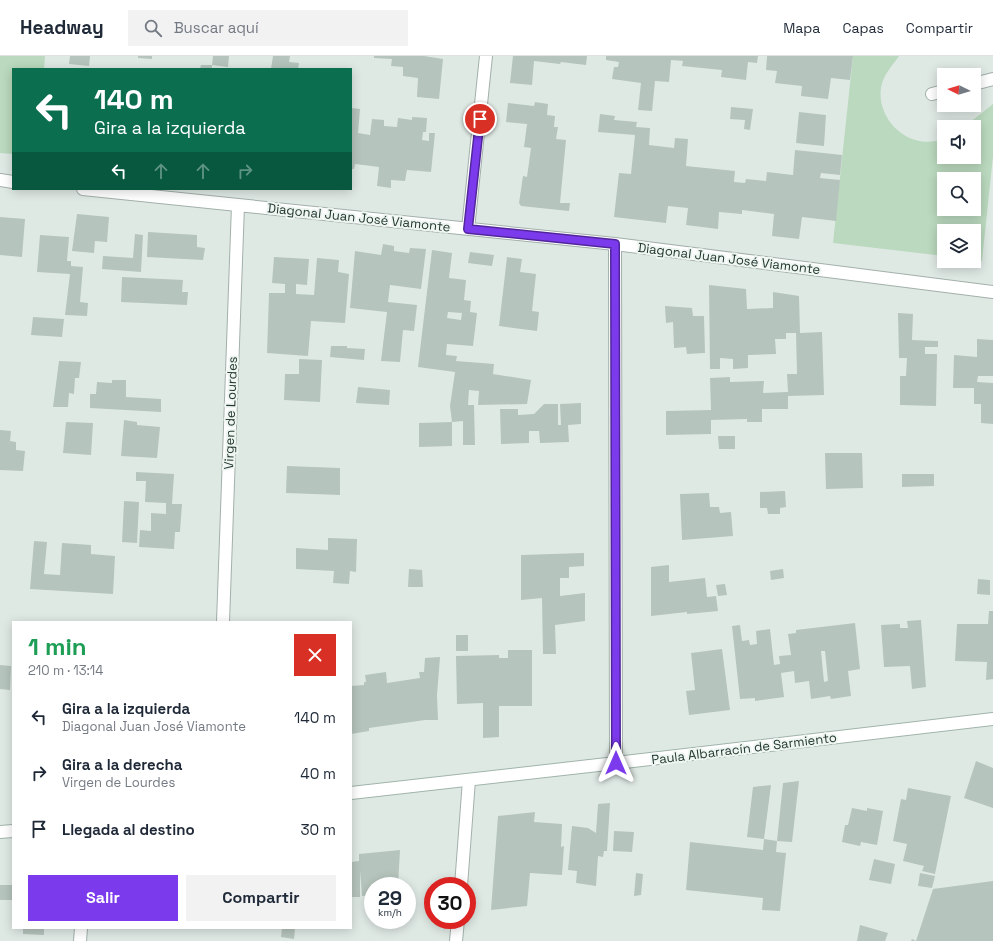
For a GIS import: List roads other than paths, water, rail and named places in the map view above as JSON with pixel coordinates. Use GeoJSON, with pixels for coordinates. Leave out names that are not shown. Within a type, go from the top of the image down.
{"type":"FeatureCollection","features":[{"type":"Feature","properties":{"kind":"street"},"geometry":{"type":"LineString","coordinates":[[468,229],[486,56]]}},
{"type":"Feature","properties":{"kind":"street"},"geometry":{"type":"LineString","coordinates":[[981,82],[993,79]]}},
{"type":"Feature","properties":{"kind":"street"},"geometry":{"type":"LineString","coordinates":[[932,94],[937,93]]}},
{"type":"Feature","properties":{"kind":"street"},"geometry":{"type":"LineString","coordinates":[[0,180],[12,182]]}},
{"type":"Feature","properties":{"kind":"street","name":"Diagonal Juan José Viamonte"},"geometry":{"type":"LineString","coordinates":[[93,190],[615,244],[993,292]]}},
{"type":"Feature","properties":{"kind":"street","name":"Virgen de Lourdes"},"geometry":{"type":"LineString","coordinates":[[224,621],[238,205]]}},
{"type":"Feature","properties":{"kind":"street"},"geometry":{"type":"LineString","coordinates":[[615,244],[616,763]]}},
{"type":"Feature","properties":{"kind":"street","name":"Paula Albarracín de Sarmiento"},"geometry":{"type":"LineString","coordinates":[[352,793],[993,719]]}},
{"type":"Feature","properties":{"kind":"street"},"geometry":{"type":"LineString","coordinates":[[462,877],[468,780]]}},
{"type":"Feature","properties":{"kind":"street"},"geometry":{"type":"LineString","coordinates":[[0,832],[12,831]]}},
{"type":"Feature","properties":{"kind":"street"},"geometry":{"type":"LineString","coordinates":[[80,941],[81,929]]}},
{"type":"Feature","properties":{"kind":"street"},"geometry":{"type":"LineString","coordinates":[[456,941],[457,929]]}}]}
